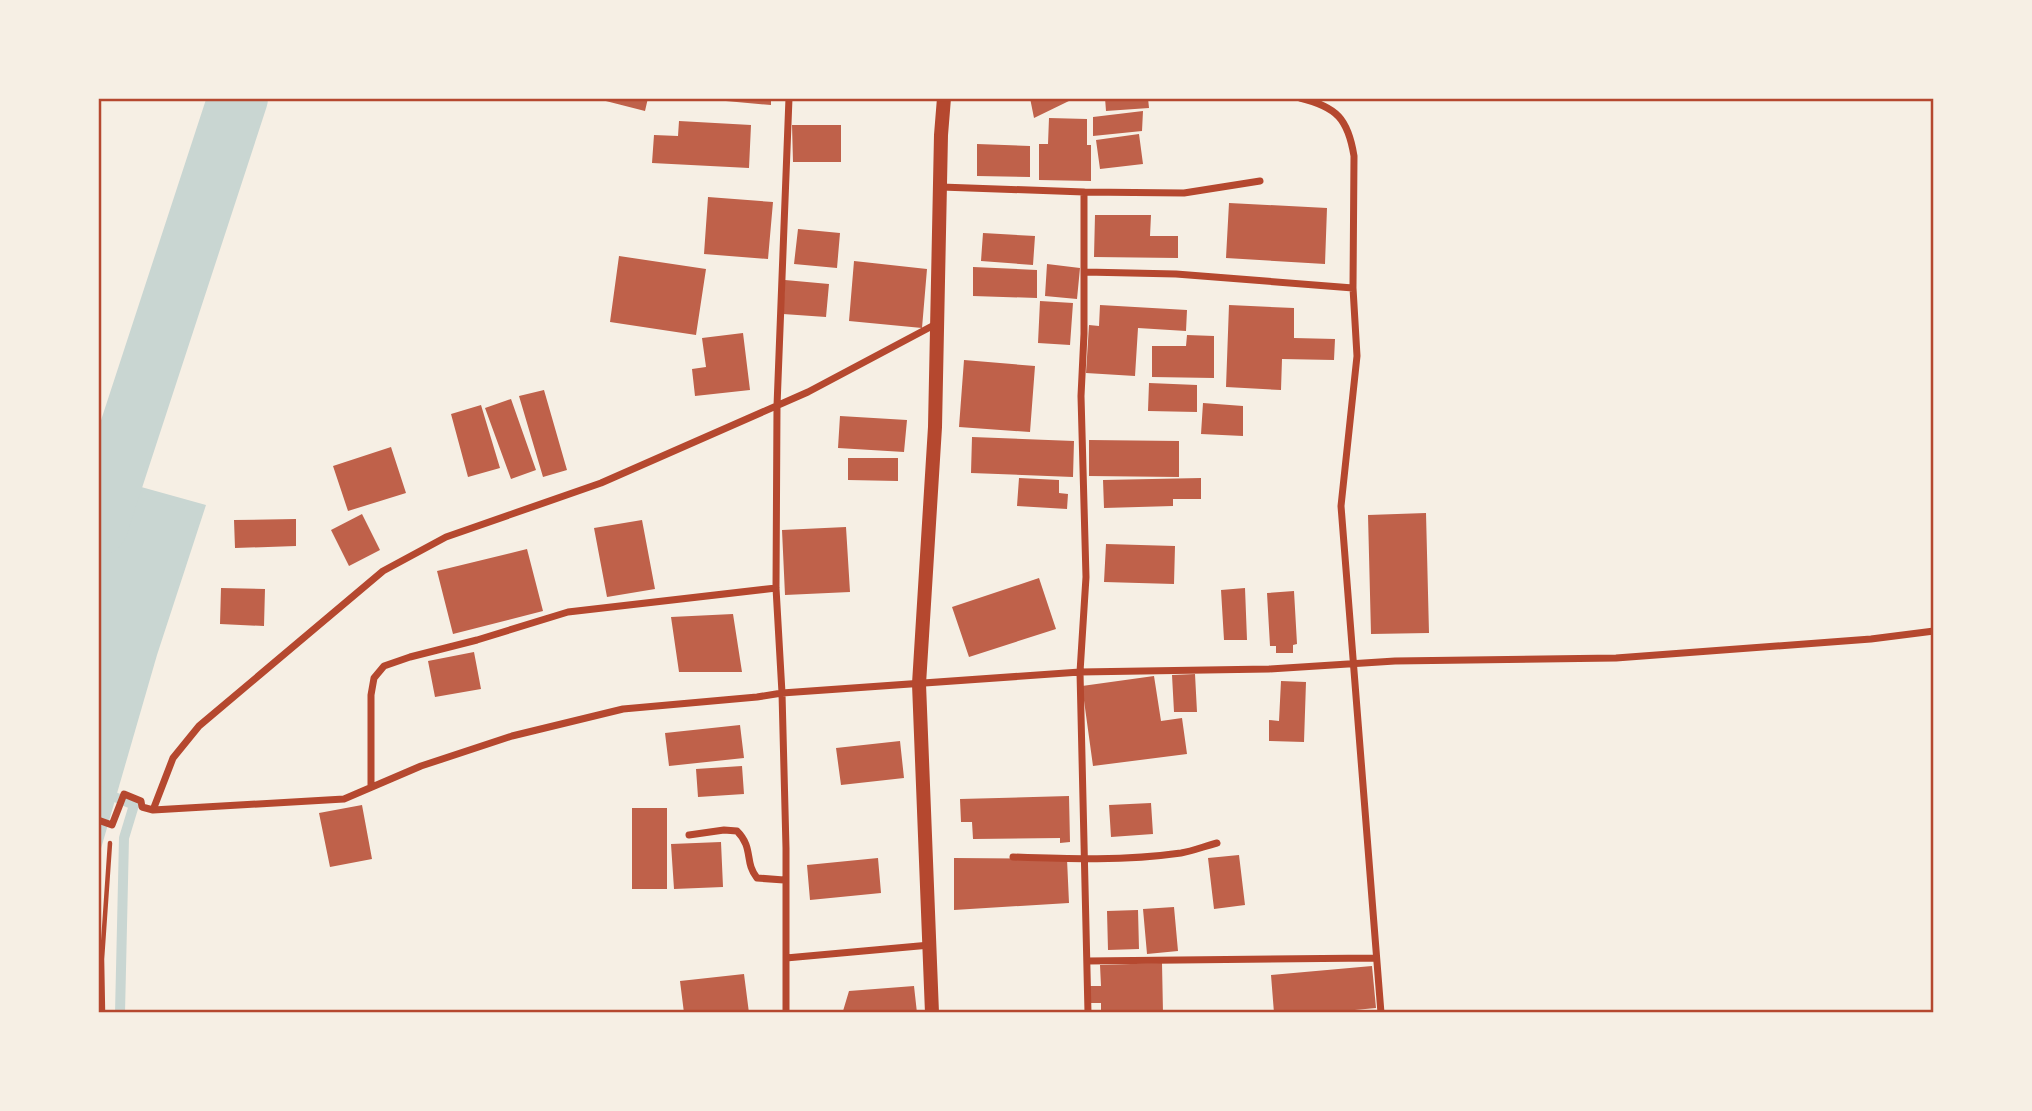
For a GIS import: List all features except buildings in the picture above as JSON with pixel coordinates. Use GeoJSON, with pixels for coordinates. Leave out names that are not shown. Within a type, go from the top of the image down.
{"type":"FeatureCollection","features":[{"type":"Feature","properties":{"kind":"main road"},"geometry":{"type":"LineString","coordinates":[[932,1013],[919,684],[935,427],[940,135],[944,98]]}},
{"type":"Feature","properties":{"kind":"street"},"geometry":{"type":"LineString","coordinates":[[786,1013],[782,693],[776,588],[777,405],[789,98]]}},
{"type":"Feature","properties":{"kind":"street"},"geometry":{"type":"LineString","coordinates":[[1300,98],[1327,107],[1337,114],[1350,134],[1354,156],[1353,288],[1357,366],[1340,506],[1355,663],[1381,1013]]}},
{"type":"Feature","properties":{"kind":"street"},"geometry":{"type":"LineString","coordinates":[[941,187],[1184,193],[1260,181]]}},
{"type":"Feature","properties":{"kind":"street"},"geometry":{"type":"LineString","coordinates":[[1084,192],[1085,272],[1081,407],[1086,577],[1080,672],[1088,1013]]}},
{"type":"Feature","properties":{"kind":"street"},"geometry":{"type":"LineString","coordinates":[[1085,272],[1176,274],[1353,288]]}},
{"type":"Feature","properties":{"kind":"street"},"geometry":{"type":"LineString","coordinates":[[153,810],[173,758],[199,726],[383,571],[446,537],[601,483],[808,392],[937,324]]}},
{"type":"Feature","properties":{"kind":"street"},"geometry":{"type":"LineString","coordinates":[[371,787],[371,695],[374,678],[384,666],[568,612],[776,588]]}},
{"type":"Feature","properties":{"kind":"street"},"geometry":{"type":"LineString","coordinates":[[98,820],[112,825],[124,794],[141,801],[142,807],[153,810],[344,799],[421,766],[512,736],[623,709],[782,693],[1080,672],[1616,658],[1871,639],[1934,631]]}},
{"type":"Feature","properties":{"kind":"street"},"geometry":{"type":"LineString","coordinates":[[689,835],[737,831],[748,845],[751,870],[757,878],[785,880]]}},
{"type":"Feature","properties":{"kind":"street"},"geometry":{"type":"LineString","coordinates":[[1013,857],[1083,859],[1184,852],[1217,844]]}},
{"type":"Feature","properties":{"kind":"street"},"geometry":{"type":"LineString","coordinates":[[786,958],[930,944]]}},
{"type":"Feature","properties":{"kind":"street"},"geometry":{"type":"LineString","coordinates":[[1087,961],[1375,958]]}},
{"type":"Feature","properties":{"kind":"path"},"geometry":{"type":"LineString","coordinates":[[103,1013],[102,959],[112,825]]}},
{"type":"Feature","properties":{"kind":"shaded area"},"geometry":{"type":"Polygon","coordinates":[[[98,475],[206,505],[157,655],[98,859],[98,475]]]}},
{"type":"Feature","properties":{"kind":"waterway"},"geometry":{"type":"LineString","coordinates":[[98,526],[238,98]]}},
{"type":"Feature","properties":{"kind":"waterway"},"geometry":{"type":"LineString","coordinates":[[98,790],[134,805],[124,838],[120,1013]]}}]}
